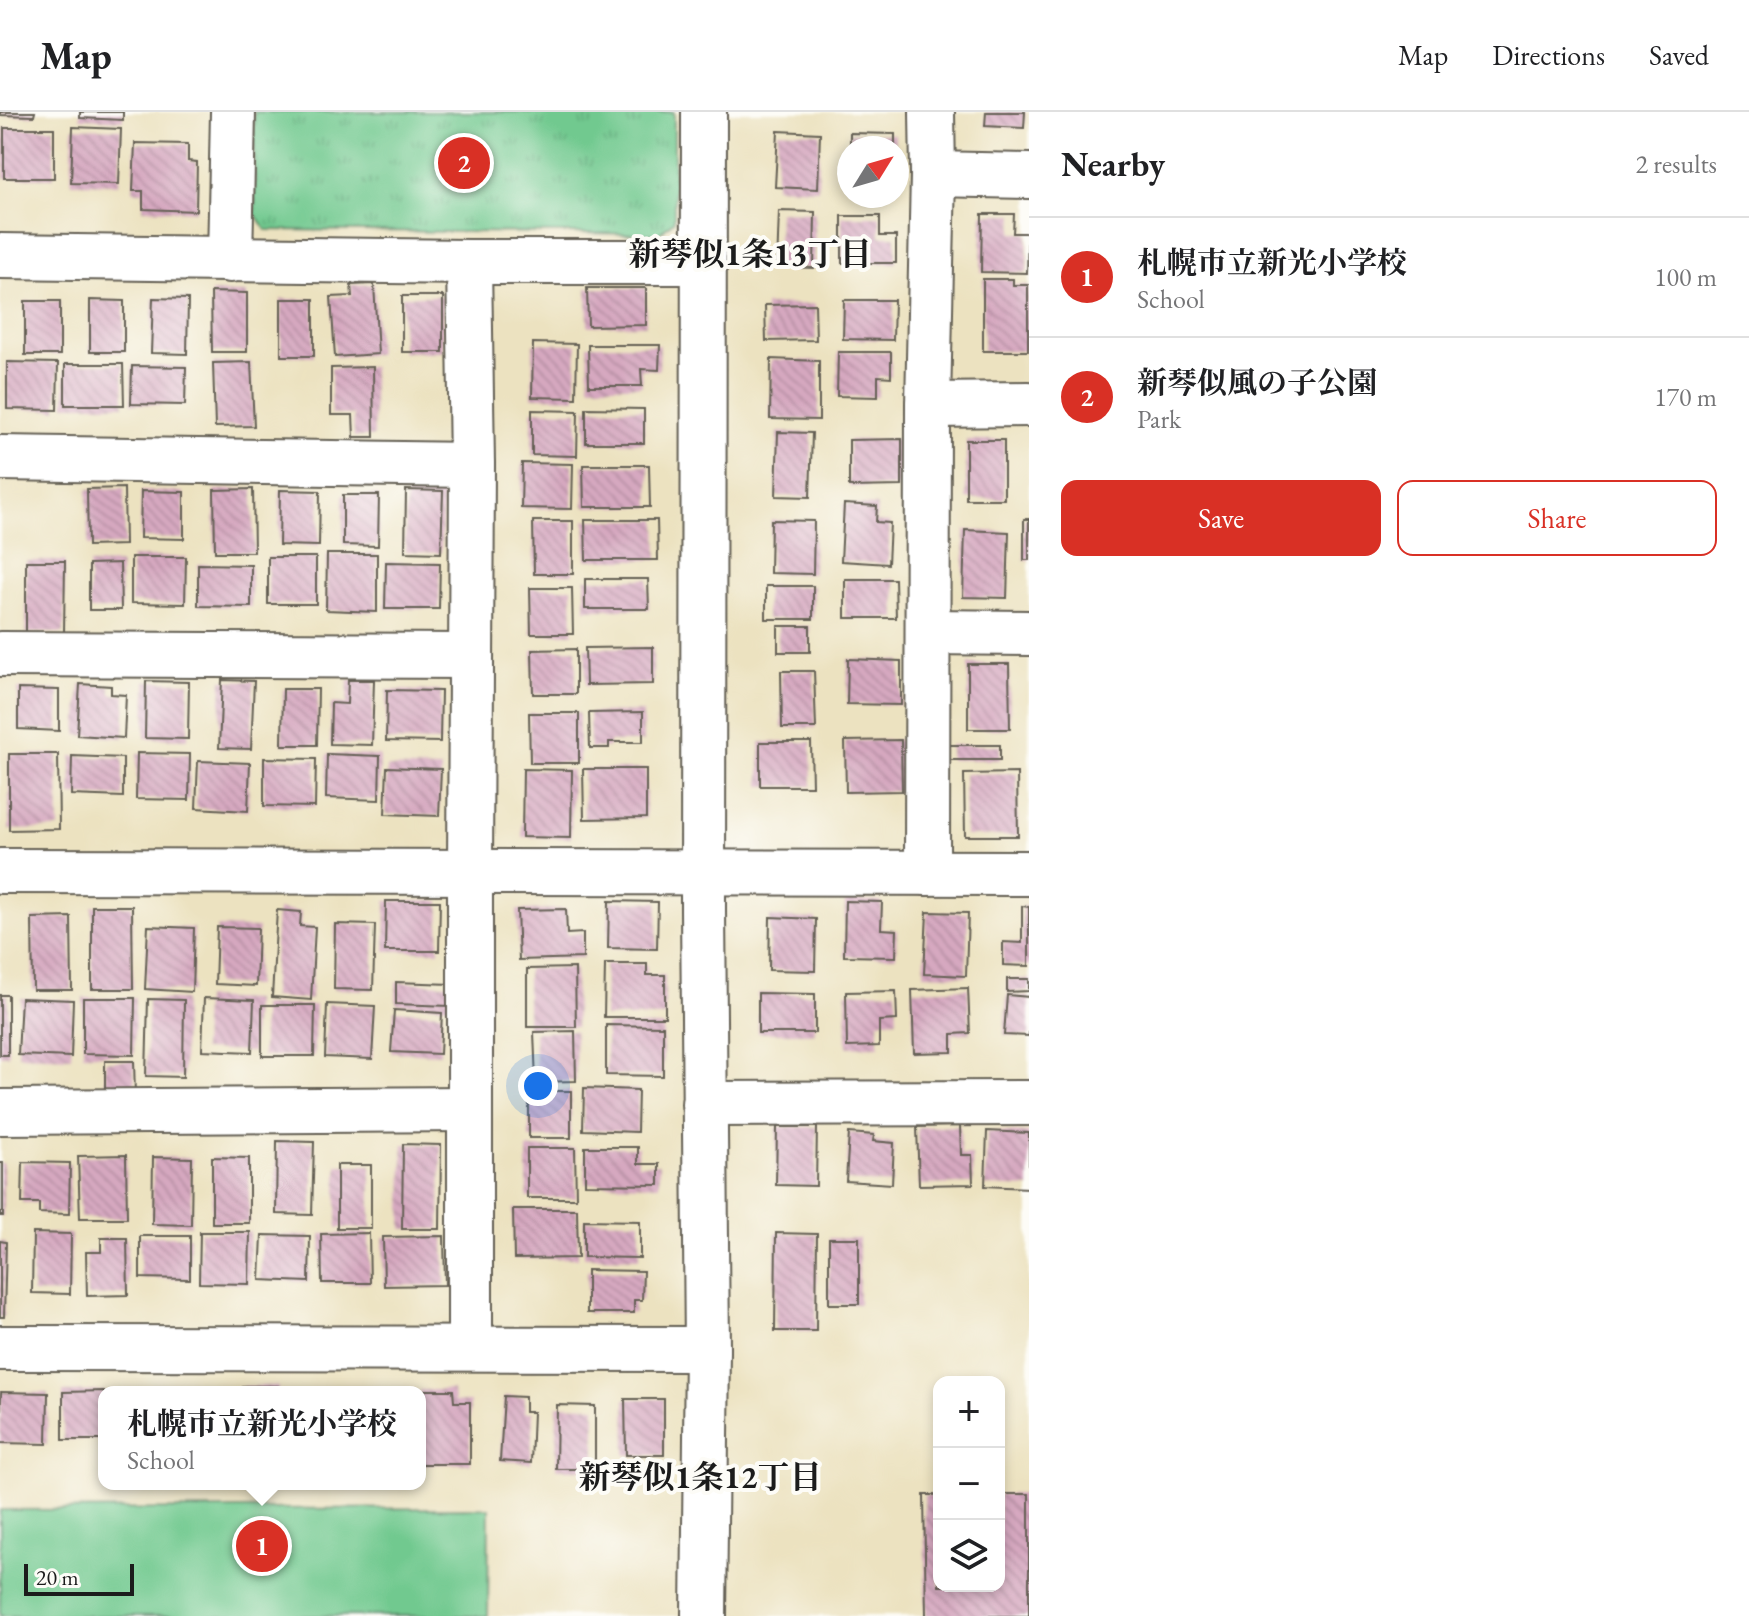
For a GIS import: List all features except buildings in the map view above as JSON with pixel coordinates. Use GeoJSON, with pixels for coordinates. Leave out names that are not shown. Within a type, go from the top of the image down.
{"type":"FeatureCollection","features":[{"type":"Feature","properties":{"kind":"street"},"geometry":{"type":"LineString","coordinates":[[230,260],[233,112]]}},
{"type":"Feature","properties":{"kind":"street"},"geometry":{"type":"LineString","coordinates":[[704,112],[703,872],[707,1349],[704,1616]]}},
{"type":"Feature","properties":{"kind":"street"},"geometry":{"type":"LineString","coordinates":[[927,873],[932,112]]}},
{"type":"Feature","properties":{"kind":"street"},"geometry":{"type":"LineString","coordinates":[[933,174],[1029,176]]}},
{"type":"Feature","properties":{"kind":"street"},"geometry":{"type":"LineString","coordinates":[[0,256],[702,262]]}},
{"type":"Feature","properties":{"kind":"street"},"geometry":{"type":"LineString","coordinates":[[469,262],[472,465],[470,1348]]}},
{"type":"Feature","properties":{"kind":"street"},"geometry":{"type":"LineString","coordinates":[[928,405],[1029,404]]}},
{"type":"Feature","properties":{"kind":"street"},"geometry":{"type":"LineString","coordinates":[[0,458],[472,465]]}},
{"type":"Feature","properties":{"kind":"street"},"geometry":{"type":"LineString","coordinates":[[928,632],[1029,633]]}},
{"type":"Feature","properties":{"kind":"street"},"geometry":{"type":"LineString","coordinates":[[0,654],[471,656]]}},
{"type":"Feature","properties":{"kind":"street"},"geometry":{"type":"LineString","coordinates":[[0,871],[1029,873]]}},
{"type":"Feature","properties":{"kind":"street"},"geometry":{"type":"LineString","coordinates":[[704,1104],[1029,1103]]}},
{"type":"Feature","properties":{"kind":"street"},"geometry":{"type":"LineString","coordinates":[[0,1112],[470,1109]]}},
{"type":"Feature","properties":{"kind":"street"},"geometry":{"type":"LineString","coordinates":[[0,1348],[707,1349]]}},
{"type":"Feature","properties":{"kind":"green space"},"geometry":{"type":"Polygon","coordinates":[[[254,112],[674,112],[674,220],[659,234],[266,230],[255,214],[254,112]]]}},
{"type":"Feature","properties":{"kind":"green space"},"geometry":{"type":"Polygon","coordinates":[[[489,1508],[488,1616],[0,1616],[0,1510],[489,1508]]]}},
{"type":"Feature","properties":{"kind":"place","name":"新琴似風の子公園"},"geometry":{"type":"Point","coordinates":[464,163]}},
{"type":"Feature","properties":{"kind":"place","name":"札幌市立新光小学校"},"geometry":{"type":"Point","coordinates":[262,1546]}},
{"type":"Feature","properties":{"kind":"district","name":"新琴似1条13丁目"},"geometry":{"type":"Point","coordinates":[750,254]}},
{"type":"Feature","properties":{"kind":"district","name":"新琴似1条12丁目"},"geometry":{"type":"Point","coordinates":[700,1477]}}]}
